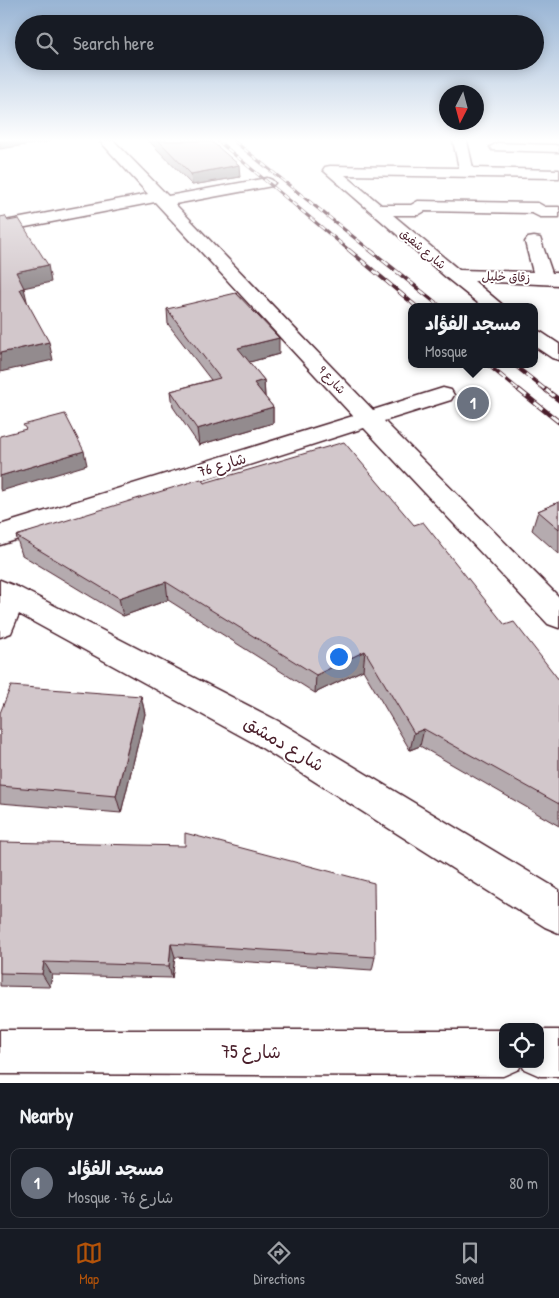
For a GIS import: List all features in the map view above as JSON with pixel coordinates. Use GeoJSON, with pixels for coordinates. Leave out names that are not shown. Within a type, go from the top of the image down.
{"type":"FeatureCollection","features":[{"type":"Feature","properties":{"kind":"street","name":"شارع 9"},"geometry":{"type":"LineString","coordinates":[[156,192],[369,419],[559,616]]}},
{"type":"Feature","properties":{"kind":"street"},"geometry":{"type":"LineString","coordinates":[[0,227],[211,192]]}},
{"type":"Feature","properties":{"kind":"street","name":"شارع شفيق"},"geometry":{"type":"LineString","coordinates":[[355,192],[490,303]]}},
{"type":"Feature","properties":{"kind":"street"},"geometry":{"type":"LineString","coordinates":[[483,192],[491,207]]}},
{"type":"Feature","properties":{"kind":"street"},"geometry":{"type":"LineString","coordinates":[[377,210],[418,210],[418,206],[538,208],[540,212],[559,212]]}},
{"type":"Feature","properties":{"kind":"street"},"geometry":{"type":"LineString","coordinates":[[534,242],[551,279]]}},
{"type":"Feature","properties":{"kind":"street","name":"زقاق خليل"},"geometry":{"type":"LineString","coordinates":[[454,275],[551,279]]}},
{"type":"Feature","properties":{"kind":"street"},"geometry":{"type":"LineString","coordinates":[[538,335],[559,334]]}},
{"type":"Feature","properties":{"kind":"street"},"geometry":{"type":"LineString","coordinates":[[538,338],[559,354]]}},
{"type":"Feature","properties":{"kind":"street","name":"شارع 76"},"geometry":{"type":"LineString","coordinates":[[0,534],[444,395]]}},
{"type":"Feature","properties":{"kind":"street","name":"شارع دمشق"},"geometry":{"type":"LineString","coordinates":[[3,604],[266,732],[559,913]]}},
{"type":"Feature","properties":{"kind":"street","name":"شارع 75"},"geometry":{"type":"LineString","coordinates":[[0,1052],[499,1052]]}},
{"type":"Feature","properties":{"kind":"street"},"geometry":{"type":"LineString","coordinates":[[544,1053],[559,1053]]}},
{"type":"Feature","properties":{"kind":"building"},"geometry":{"type":"Polygon","coordinates":[[[5,216],[8,221],[19,219],[48,265],[16,272],[24,288],[20,289],[49,342],[0,353],[0,217],[5,216]]]}},
{"type":"Feature","properties":{"kind":"building"},"geometry":{"type":"Polygon","coordinates":[[[236,293],[279,338],[238,348],[264,380],[254,383],[273,407],[197,429],[171,391],[220,378],[167,309],[236,293]]]}},
{"type":"Feature","properties":{"kind":"building"},"geometry":{"type":"Polygon","coordinates":[[[65,414],[84,451],[0,476],[0,436],[26,429],[23,425],[65,414]]]}},
{"type":"Feature","properties":{"kind":"building"},"geometry":{"type":"Polygon","coordinates":[[[344,442],[414,525],[423,522],[505,625],[514,622],[559,680],[559,804],[424,729],[414,733],[365,651],[316,675],[166,582],[119,598],[16,536],[201,479],[204,483],[344,442]]]}},
{"type":"Feature","properties":{"kind":"building"},"geometry":{"type":"Polygon","coordinates":[[[559,502],[559,529],[538,511],[559,502]]]}},
{"type":"Feature","properties":{"kind":"building"},"geometry":{"type":"Polygon","coordinates":[[[11,686],[141,696],[116,796],[0,786],[0,713],[11,686]]]}},
{"type":"Feature","properties":{"kind":"building"},"geometry":{"type":"Polygon","coordinates":[[[185,833],[374,883],[375,957],[171,944],[169,966],[44,962],[42,974],[0,973],[0,842],[185,846],[185,833]]]}},
{"type":"Feature","properties":{"kind":"railway"},"geometry":{"type":"LineString","coordinates":[[279,192],[350,251]]}},
{"type":"Feature","properties":{"kind":"railway"},"geometry":{"type":"LineString","coordinates":[[297,192],[371,251]]}},
{"type":"Feature","properties":{"kind":"railway"},"geometry":{"type":"LineString","coordinates":[[349,250],[412,303]]}},
{"type":"Feature","properties":{"kind":"railway"},"geometry":{"type":"LineString","coordinates":[[370,250],[436,303]]}},
{"type":"Feature","properties":{"kind":"railway"},"geometry":{"type":"LineString","coordinates":[[492,368],[520,391]]}},
{"type":"Feature","properties":{"kind":"railway"},"geometry":{"type":"LineString","coordinates":[[518,368],[547,391]]}},
{"type":"Feature","properties":{"kind":"railway"},"geometry":{"type":"LineString","coordinates":[[519,390],[559,422]]}},
{"type":"Feature","properties":{"kind":"railway"},"geometry":{"type":"LineString","coordinates":[[546,390],[559,400]]}},
{"type":"Feature","properties":{"kind":"place","name":"مسجد الفؤاد"},"geometry":{"type":"Point","coordinates":[473,403]}}]}
